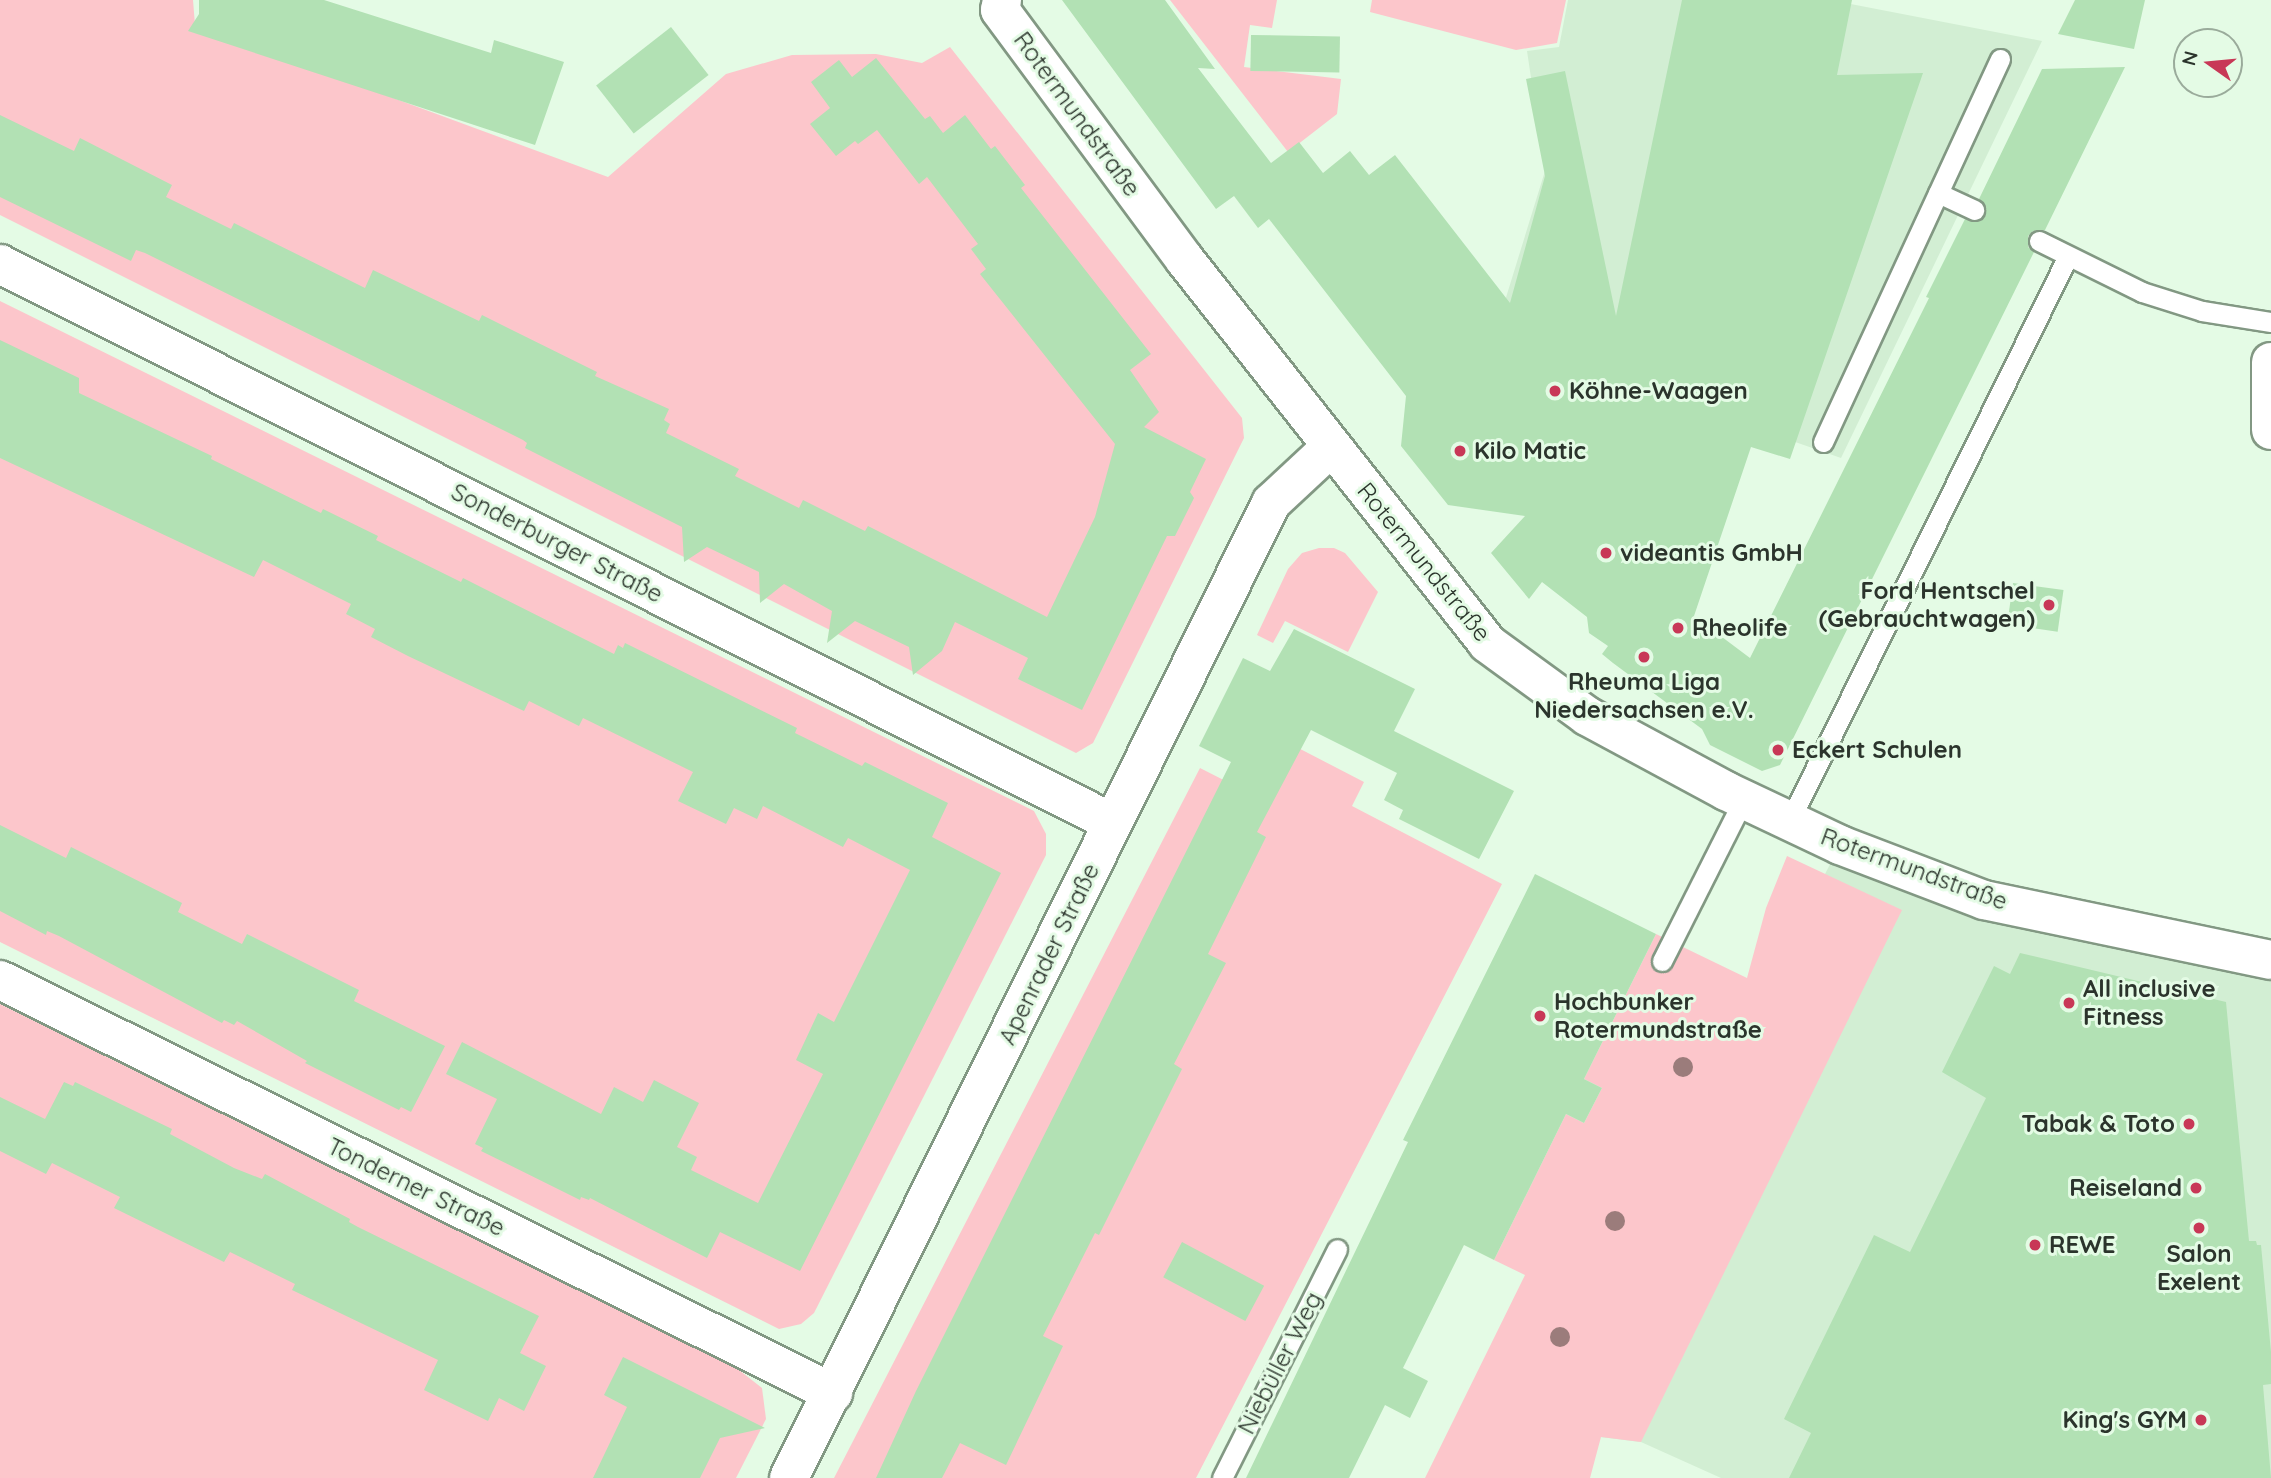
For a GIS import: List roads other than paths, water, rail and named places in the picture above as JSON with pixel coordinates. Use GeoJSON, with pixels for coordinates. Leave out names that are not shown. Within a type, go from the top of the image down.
{"type":"FeatureCollection","features":[{"type":"Feature","properties":{"kind":"street","name":"Rotermundstraße"},"geometry":{"type":"LineString","coordinates":[[1002,0],[1000,10],[1185,260],[1487,643],[1587,716],[1744,799],[1840,845],[1984,900],[2271,960]]}},
{"type":"Feature","properties":{"kind":"street","name":"Sonderburger Straße"},"geometry":{"type":"LineString","coordinates":[[0,264],[1114,823]]}},
{"type":"Feature","properties":{"kind":"street"},"geometry":{"type":"LineString","coordinates":[[2271,362],[2271,430]]}},
{"type":"Feature","properties":{"kind":"street","name":"Apenrader Straße"},"geometry":{"type":"LineString","coordinates":[[789,1478],[1271,503],[1331,447]]}},
{"type":"Feature","properties":{"kind":"street","name":"Tonderner Straße"},"geometry":{"type":"LineString","coordinates":[[0,980],[833,1393]]}},
{"type":"Feature","properties":{"kind":"lane"},"geometry":{"type":"LineString","coordinates":[[1823,442],[2000,59]]}},
{"type":"Feature","properties":{"kind":"lane"},"geometry":{"type":"LineString","coordinates":[[1938,193],[1974,210]]}},
{"type":"Feature","properties":{"kind":"lane"},"geometry":{"type":"LineString","coordinates":[[2039,242],[2142,292],[2202,311],[2271,322]]}},
{"type":"Feature","properties":{"kind":"lane"},"geometry":{"type":"LineString","coordinates":[[1790,820],[2068,256]]}},
{"type":"Feature","properties":{"kind":"lane"},"geometry":{"type":"LineString","coordinates":[[1662,961],[1744,799]]}},
{"type":"Feature","properties":{"kind":"lane","name":"Niebüller Weg"},"geometry":{"type":"LineString","coordinates":[[1222,1478],[1337,1249]]}},
{"type":"Feature","properties":{"kind":"place","name":"Köhne-Waagen"},"geometry":{"type":"Point","coordinates":[1555,391]}},
{"type":"Feature","properties":{"kind":"place","name":"Kilo Matic"},"geometry":{"type":"Point","coordinates":[1460,451]}},
{"type":"Feature","properties":{"kind":"place","name":"videantis GmbH"},"geometry":{"type":"Point","coordinates":[1606,553]}},
{"type":"Feature","properties":{"kind":"place","name":"Ford Hentschel (Gebrauchtwagen)"},"geometry":{"type":"Point","coordinates":[2049,605]}},
{"type":"Feature","properties":{"kind":"place","name":"Rheolife"},"geometry":{"type":"Point","coordinates":[1678,628]}},
{"type":"Feature","properties":{"kind":"place","name":"Rheuma Liga Niedersachsen e.V."},"geometry":{"type":"Point","coordinates":[1644,657]}},
{"type":"Feature","properties":{"kind":"place","name":"Eckert Schulen"},"geometry":{"type":"Point","coordinates":[1778,750]}},
{"type":"Feature","properties":{"kind":"place","name":"All inclusive Fitness"},"geometry":{"type":"Point","coordinates":[2069,1003]}},
{"type":"Feature","properties":{"kind":"place","name":"Hochbunker Rotermundstraße"},"geometry":{"type":"Point","coordinates":[1540,1016]}},
{"type":"Feature","properties":{"kind":"place","name":"Tabak & Toto"},"geometry":{"type":"Point","coordinates":[2189,1124]}},
{"type":"Feature","properties":{"kind":"place","name":"Reiseland"},"geometry":{"type":"Point","coordinates":[2196,1188]}},
{"type":"Feature","properties":{"kind":"place","name":"Salon Exelent"},"geometry":{"type":"Point","coordinates":[2199,1228]}},
{"type":"Feature","properties":{"kind":"place","name":"REWE"},"geometry":{"type":"Point","coordinates":[2035,1245]}},
{"type":"Feature","properties":{"kind":"place","name":"King's GYM"},"geometry":{"type":"Point","coordinates":[2201,1420]}}]}
